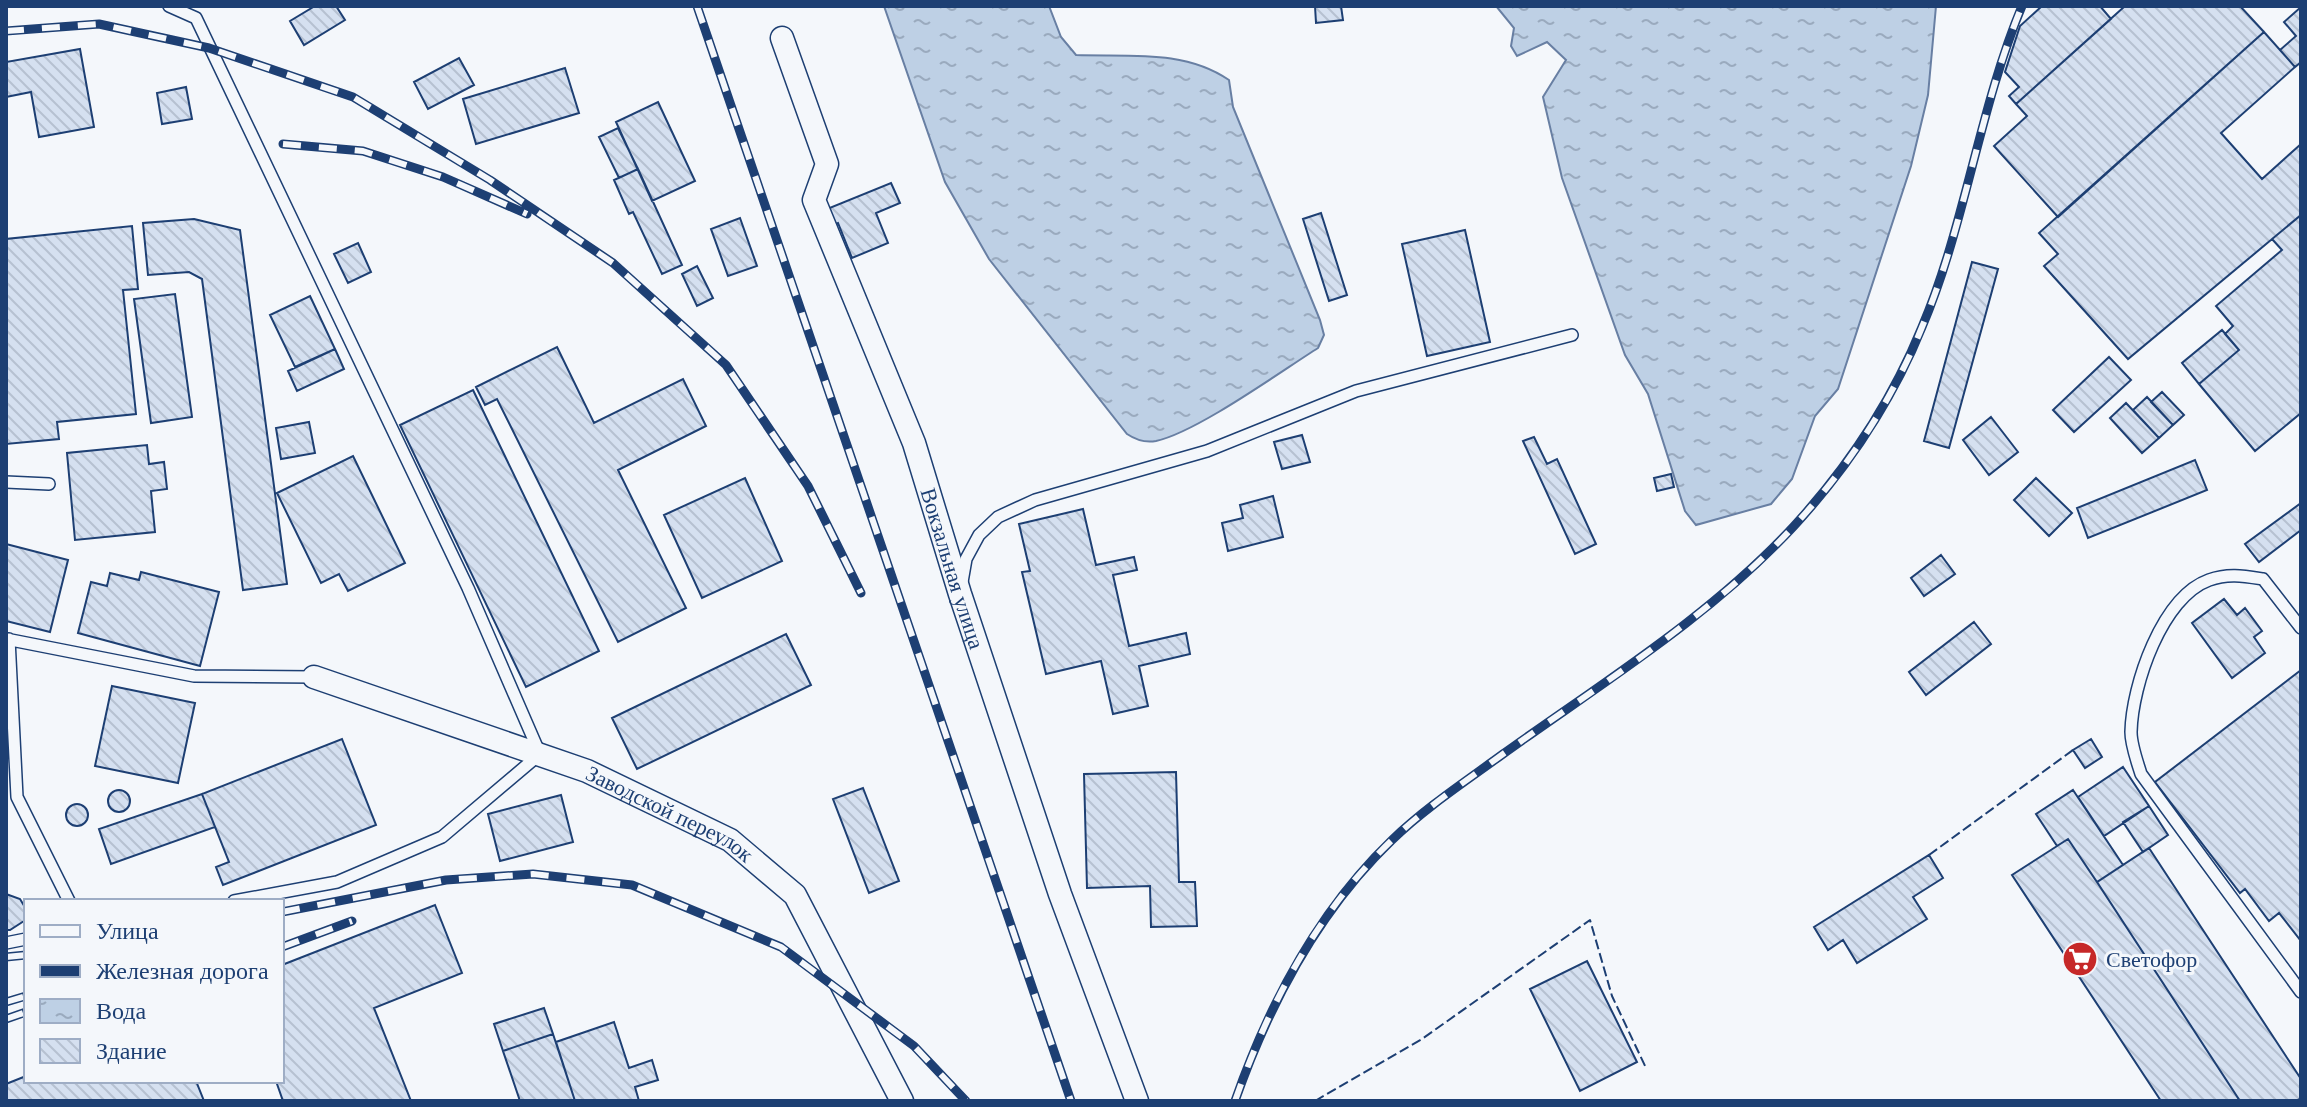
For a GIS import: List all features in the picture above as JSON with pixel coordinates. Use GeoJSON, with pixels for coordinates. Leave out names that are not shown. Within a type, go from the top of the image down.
{"type":"FeatureCollection","features":[{"type":"Feature","properties":{"kind":"street","name":"Вокзальная улица"},"geometry":{"type":"LineString","coordinates":[[782,38],[827,164],[814,200],[914,443],[960,594],[1060,894],[1137,1101]]}},
{"type":"Feature","properties":{"kind":"street","name":"Заводской переулок"},"geometry":{"type":"LineString","coordinates":[[314,677],[587,771],[730,840],[795,895],[902,1101]]}},
{"type":"Feature","properties":{"kind":"lane"},"geometry":{"type":"LineString","coordinates":[[169,6],[196,18],[468,588],[540,754],[442,837],[337,882],[245,899]]}},
{"type":"Feature","properties":{"kind":"lane"},"geometry":{"type":"LineString","coordinates":[[960,594],[966,559],[979,535],[998,517],[1035,500],[1207,451],[1356,391],[1572,335]]}},
{"type":"Feature","properties":{"kind":"lane"},"geometry":{"type":"LineString","coordinates":[[6,482],[49,484]]}},
{"type":"Feature","properties":{"kind":"lane"},"geometry":{"type":"LineString","coordinates":[[2301,628],[2263,579],[2234,574],[2207,580],[2185,596],[2164,622],[2141,673],[2131,733],[2141,774],[2301,992]]}},
{"type":"Feature","properties":{"kind":"lane"},"geometry":{"type":"LineString","coordinates":[[68,899],[17,797],[8,639],[194,676],[314,677]]}},
{"type":"Feature","properties":{"kind":"water"},"geometry":{"type":"Polygon","coordinates":[[[884,6],[1049,6],[1061,37],[1076,55],[1175,59],[1212,70],[1229,80],[1233,107],[1320,320],[1324,335],[1318,348],[1193,426],[1148,442],[1127,434],[989,259],[945,182],[884,6]]]}},
{"type":"Feature","properties":{"kind":"water"},"geometry":{"type":"Polygon","coordinates":[[[1496,6],[1936,6],[1928,95],[1911,166],[1838,389],[1815,416],[1792,479],[1771,504],[1696,525],[1685,511],[1648,394],[1625,355],[1562,178],[1543,97],[1566,60],[1547,42],[1517,56],[1511,46],[1514,28],[1496,6]]]}},
{"type":"Feature","properties":{"kind":"building"},"geometry":{"type":"Polygon","coordinates":[[[315,6],[336,6],[345,20],[304,45],[290,21],[315,6]]]}},
{"type":"Feature","properties":{"kind":"building"},"geometry":{"type":"Polygon","coordinates":[[[1315,6],[1341,6],[1343,20],[1316,23],[1315,6]]]}},
{"type":"Feature","properties":{"kind":"building"},"geometry":{"type":"Polygon","coordinates":[[[2042,6],[2100,6],[2111,19],[2016,104],[2009,96],[2019,87],[2005,72],[2020,26],[2042,6]]]}},
{"type":"Feature","properties":{"kind":"building"},"geometry":{"type":"Polygon","coordinates":[[[2125,6],[2240,6],[2264,32],[2058,217],[1994,146],[2027,116],[2016,104],[2125,6]]]}},
{"type":"Feature","properties":{"kind":"building"},"geometry":{"type":"Polygon","coordinates":[[[2301,7],[2301,62],[2295,67],[2280,50],[2296,36],[2284,22],[2301,7]]]}},
{"type":"Feature","properties":{"kind":"building"},"geometry":{"type":"Polygon","coordinates":[[[2264,32],[2295,67],[2221,133],[2262,179],[2301,144],[2301,215],[2128,359],[2044,266],[2058,254],[2039,233],[2264,32]]]}},
{"type":"Feature","properties":{"kind":"building"},"geometry":{"type":"Polygon","coordinates":[[[80,49],[94,127],[39,137],[31,92],[6,97],[6,62],[80,49]]]}},
{"type":"Feature","properties":{"kind":"building"},"geometry":{"type":"Polygon","coordinates":[[[459,58],[474,85],[428,109],[414,82],[459,58]]]}},
{"type":"Feature","properties":{"kind":"building"},"geometry":{"type":"Polygon","coordinates":[[[565,68],[579,113],[476,144],[463,99],[565,68]]]}},
{"type":"Feature","properties":{"kind":"building"},"geometry":{"type":"Polygon","coordinates":[[[186,87],[192,119],[162,124],[157,93],[186,87]]]}},
{"type":"Feature","properties":{"kind":"building"},"geometry":{"type":"Polygon","coordinates":[[[658,102],[695,181],[652,201],[616,122],[658,102]]]}},
{"type":"Feature","properties":{"kind":"building"},"geometry":{"type":"Polygon","coordinates":[[[618,128],[638,169],[619,178],[599,137],[618,128]]]}},
{"type":"Feature","properties":{"kind":"building"},"geometry":{"type":"Polygon","coordinates":[[[638,169],[682,265],[662,274],[614,180],[638,169]]]}},
{"type":"Feature","properties":{"kind":"building"},"geometry":{"type":"Polygon","coordinates":[[[891,183],[900,203],[876,213],[888,243],[852,258],[838,223],[833,225],[827,209],[891,183]]]}},
{"type":"Feature","properties":{"kind":"building"},"geometry":{"type":"Polygon","coordinates":[[[1321,213],[1347,295],[1329,301],[1303,219],[1321,213]]]}},
{"type":"Feature","properties":{"kind":"building"},"geometry":{"type":"Polygon","coordinates":[[[2301,215],[2301,413],[2255,451],[2199,384],[2239,350],[2225,334],[2233,326],[2216,306],[2282,250],[2272,239],[2301,215]]]}},
{"type":"Feature","properties":{"kind":"building"},"geometry":{"type":"Polygon","coordinates":[[[740,218],[757,266],[728,276],[711,229],[740,218]]]}},
{"type":"Feature","properties":{"kind":"building"},"geometry":{"type":"Polygon","coordinates":[[[194,219],[240,230],[287,584],[243,590],[202,279],[189,272],[148,275],[143,223],[194,219]]]}},
{"type":"Feature","properties":{"kind":"building"},"geometry":{"type":"Polygon","coordinates":[[[132,226],[138,289],[123,290],[136,414],[57,422],[59,439],[6,444],[6,239],[132,226]]]}},
{"type":"Feature","properties":{"kind":"building"},"geometry":{"type":"Polygon","coordinates":[[[1465,230],[1490,342],[1427,356],[1402,244],[1465,230]]]}},
{"type":"Feature","properties":{"kind":"building"},"geometry":{"type":"Polygon","coordinates":[[[358,243],[371,272],[348,283],[334,254],[358,243]]]}},
{"type":"Feature","properties":{"kind":"building"},"geometry":{"type":"Polygon","coordinates":[[[1972,262],[1998,269],[1949,448],[1924,441],[1972,262]]]}},
{"type":"Feature","properties":{"kind":"building"},"geometry":{"type":"Polygon","coordinates":[[[697,266],[713,298],[697,306],[682,274],[697,266]]]}},
{"type":"Feature","properties":{"kind":"building"},"geometry":{"type":"Polygon","coordinates":[[[175,294],[192,417],[151,423],[134,299],[175,294]]]}},
{"type":"Feature","properties":{"kind":"building"},"geometry":{"type":"Polygon","coordinates":[[[310,296],[335,349],[295,367],[270,315],[310,296]]]}},
{"type":"Feature","properties":{"kind":"building"},"geometry":{"type":"Polygon","coordinates":[[[2222,330],[2239,350],[2199,384],[2182,363],[2222,330]]]}},
{"type":"Feature","properties":{"kind":"building"},"geometry":{"type":"Polygon","coordinates":[[[557,347],[594,423],[683,379],[706,426],[618,470],[686,608],[618,642],[497,399],[485,405],[476,387],[557,347]]]}},
{"type":"Feature","properties":{"kind":"building"},"geometry":{"type":"Polygon","coordinates":[[[335,349],[344,369],[297,391],[288,371],[335,349]]]}},
{"type":"Feature","properties":{"kind":"building"},"geometry":{"type":"Polygon","coordinates":[[[2109,357],[2131,380],[2074,432],[2053,410],[2109,357]]]}},
{"type":"Feature","properties":{"kind":"building"},"geometry":{"type":"Polygon","coordinates":[[[473,390],[599,651],[526,687],[400,425],[473,390]]]}},
{"type":"Feature","properties":{"kind":"building"},"geometry":{"type":"Polygon","coordinates":[[[2162,392],[2184,415],[2173,425],[2151,402],[2162,392]]]}},
{"type":"Feature","properties":{"kind":"building"},"geometry":{"type":"Polygon","coordinates":[[[2147,397],[2173,425],[2159,438],[2133,410],[2147,397]]]}},
{"type":"Feature","properties":{"kind":"building"},"geometry":{"type":"Polygon","coordinates":[[[2126,403],[2159,438],[2142,453],[2110,418],[2126,403]]]}},
{"type":"Feature","properties":{"kind":"building"},"geometry":{"type":"Polygon","coordinates":[[[1991,417],[2018,452],[1989,475],[1963,440],[1991,417]]]}},
{"type":"Feature","properties":{"kind":"building"},"geometry":{"type":"Polygon","coordinates":[[[309,422],[315,453],[281,459],[276,428],[309,422]]]}},
{"type":"Feature","properties":{"kind":"building"},"geometry":{"type":"Polygon","coordinates":[[[1302,435],[1310,462],[1282,469],[1274,442],[1302,435]]]}},
{"type":"Feature","properties":{"kind":"building"},"geometry":{"type":"Polygon","coordinates":[[[1534,437],[1547,464],[1557,459],[1596,544],[1575,554],[1523,441],[1534,437]]]}},
{"type":"Feature","properties":{"kind":"building"},"geometry":{"type":"Polygon","coordinates":[[[147,445],[149,464],[164,462],[167,489],[151,491],[155,532],[75,540],[67,453],[147,445]]]}},
{"type":"Feature","properties":{"kind":"building"},"geometry":{"type":"Polygon","coordinates":[[[353,456],[405,563],[348,591],[339,574],[321,583],[277,493],[353,456]]]}},
{"type":"Feature","properties":{"kind":"building"},"geometry":{"type":"Polygon","coordinates":[[[2195,460],[2207,490],[2088,538],[2077,508],[2195,460]]]}},
{"type":"Feature","properties":{"kind":"building"},"geometry":{"type":"Polygon","coordinates":[[[1671,474],[1674,487],[1657,491],[1654,478],[1671,474]]]}},
{"type":"Feature","properties":{"kind":"building"},"geometry":{"type":"Polygon","coordinates":[[[745,478],[782,561],[702,598],[664,515],[745,478]]]}},
{"type":"Feature","properties":{"kind":"building"},"geometry":{"type":"Polygon","coordinates":[[[2036,478],[2072,513],[2049,536],[2014,500],[2036,478]]]}},
{"type":"Feature","properties":{"kind":"building"},"geometry":{"type":"Polygon","coordinates":[[[1273,496],[1283,537],[1228,551],[1222,523],[1243,518],[1240,505],[1273,496]]]}},
{"type":"Feature","properties":{"kind":"building"},"geometry":{"type":"Polygon","coordinates":[[[2301,503],[2301,530],[2259,562],[2245,544],[2301,503]]]}},
{"type":"Feature","properties":{"kind":"building"},"geometry":{"type":"Polygon","coordinates":[[[1083,509],[1096,565],[1134,557],[1137,570],[1113,575],[1129,646],[1186,633],[1190,654],[1139,666],[1148,706],[1113,714],[1101,661],[1046,674],[1022,572],[1030,571],[1019,524],[1083,509]]]}},
{"type":"Feature","properties":{"kind":"building"},"geometry":{"type":"Polygon","coordinates":[[[6,544],[68,560],[50,632],[6,621],[6,544]]]}},
{"type":"Feature","properties":{"kind":"building"},"geometry":{"type":"Polygon","coordinates":[[[1941,555],[1955,574],[1924,596],[1911,578],[1941,555]]]}},
{"type":"Feature","properties":{"kind":"building"},"geometry":{"type":"Polygon","coordinates":[[[141,572],[219,592],[200,666],[78,633],[91,582],[107,586],[110,573],[139,580],[141,572]]]}},
{"type":"Feature","properties":{"kind":"building"},"geometry":{"type":"Polygon","coordinates":[[[2224,599],[2237,615],[2245,608],[2262,631],[2254,637],[2265,653],[2232,678],[2192,623],[2224,599]]]}},
{"type":"Feature","properties":{"kind":"building"},"geometry":{"type":"Polygon","coordinates":[[[1974,622],[1991,644],[1926,695],[1909,672],[1974,622]]]}},
{"type":"Feature","properties":{"kind":"building"},"geometry":{"type":"Polygon","coordinates":[[[786,634],[811,685],[637,769],[612,718],[786,634]]]}},
{"type":"Feature","properties":{"kind":"building"},"geometry":{"type":"Polygon","coordinates":[[[2301,670],[2301,941],[2279,913],[2269,921],[2245,889],[2240,893],[2155,782],[2301,670]]]}},
{"type":"Feature","properties":{"kind":"building"},"geometry":{"type":"Polygon","coordinates":[[[112,686],[195,703],[178,783],[95,766],[112,686]]]}},
{"type":"Feature","properties":{"kind":"building"},"geometry":{"type":"Polygon","coordinates":[[[342,739],[376,825],[223,885],[216,867],[229,862],[202,794],[342,739]]]}},
{"type":"Feature","properties":{"kind":"building"},"geometry":{"type":"Polygon","coordinates":[[[2091,739],[2102,757],[2085,768],[2073,750],[2091,739]]]}},
{"type":"Feature","properties":{"kind":"building"},"geometry":{"type":"Polygon","coordinates":[[[2123,767],[2149,806],[2104,836],[2078,797],[2123,767]]]}},
{"type":"Feature","properties":{"kind":"building"},"geometry":{"type":"Polygon","coordinates":[[[1176,772],[1179,882],[1195,882],[1197,926],[1151,927],[1150,886],[1087,888],[1084,774],[1176,772]]]}},
{"type":"Feature","properties":{"kind":"building"},"geometry":{"type":"Polygon","coordinates":[[[863,788],[899,881],[869,893],[833,799],[863,788]]]}},
{"type":"Feature","properties":{"kind":"building"},"geometry":{"type":"Polygon","coordinates":[[[119,790],[127,793],[130,801],[127,809],[119,812],[111,809],[108,801],[111,793],[119,790]]]}},
{"type":"Feature","properties":{"kind":"building"},"geometry":{"type":"Polygon","coordinates":[[[2073,790],[2123,865],[2097,882],[2068,839],[2057,846],[2036,814],[2073,790]]]}},
{"type":"Feature","properties":{"kind":"building"},"geometry":{"type":"Polygon","coordinates":[[[202,794],[215,827],[111,864],[99,829],[202,794]]]}},
{"type":"Feature","properties":{"kind":"building"},"geometry":{"type":"Polygon","coordinates":[[[561,795],[573,842],[500,861],[488,814],[561,795]]]}},
{"type":"Feature","properties":{"kind":"building"},"geometry":{"type":"Polygon","coordinates":[[[77,804],[85,807],[88,815],[85,823],[77,826],[69,823],[66,815],[69,807],[77,804]]]}},
{"type":"Feature","properties":{"kind":"building"},"geometry":{"type":"Polygon","coordinates":[[[2149,806],[2168,835],[2143,852],[2123,822],[2149,806]]]}},
{"type":"Feature","properties":{"kind":"building"},"geometry":{"type":"Polygon","coordinates":[[[2068,839],[2240,1101],[2161,1101],[2012,875],[2068,839]]]}},
{"type":"Feature","properties":{"kind":"building"},"geometry":{"type":"Polygon","coordinates":[[[2149,848],[2301,1079],[2301,1098],[2296,1101],[2240,1101],[2097,882],[2149,848]]]}},
{"type":"Feature","properties":{"kind":"building"},"geometry":{"type":"Polygon","coordinates":[[[1929,855],[1943,878],[1913,897],[1927,919],[1857,963],[1843,940],[1828,950],[1814,927],[1929,855]]]}},
{"type":"Feature","properties":{"kind":"building"},"geometry":{"type":"Polygon","coordinates":[[[6,894],[20,899],[24,906],[24,921],[6,930],[6,894]]]}},
{"type":"Feature","properties":{"kind":"building"},"geometry":{"type":"Polygon","coordinates":[[[435,905],[462,973],[374,1008],[411,1101],[283,1101],[277,1083],[284,1083],[284,964],[435,905]]]}},
{"type":"Feature","properties":{"kind":"building"},"geometry":{"type":"Polygon","coordinates":[[[1587,961],[1637,1062],[1580,1091],[1530,989],[1587,961]]]}},
{"type":"Feature","properties":{"kind":"building"},"geometry":{"type":"Polygon","coordinates":[[[544,1008],[553,1034],[503,1051],[494,1024],[544,1008]]]}},
{"type":"Feature","properties":{"kind":"building"},"geometry":{"type":"Polygon","coordinates":[[[614,1022],[629,1068],[652,1060],[658,1080],[635,1087],[639,1101],[575,1101],[556,1042],[614,1022]]]}},
{"type":"Feature","properties":{"kind":"building"},"geometry":{"type":"Polygon","coordinates":[[[553,1034],[575,1101],[520,1101],[503,1051],[553,1034]]]}},
{"type":"Feature","properties":{"kind":"building"},"geometry":{"type":"Polygon","coordinates":[[[24,1077],[24,1083],[197,1083],[204,1101],[6,1101],[6,1084],[24,1077]]]}},
{"type":"Feature","properties":{"kind":"railway"},"geometry":{"type":"LineString","coordinates":[[697,6],[1071,1101]]}},
{"type":"Feature","properties":{"kind":"railway"},"geometry":{"type":"LineString","coordinates":[[1235,1101],[1263,1029],[1298,961],[1318,929],[1365,868],[1432,806],[1654,647],[1727,590],[1794,526],[1851,456],[1897,381],[1937,288],[1994,85],[2022,6]]}},
{"type":"Feature","properties":{"kind":"railway"},"geometry":{"type":"LineString","coordinates":[[6,31],[99,24],[209,48],[353,97],[490,180],[613,263],[726,365],[808,486],[861,593]]}},
{"type":"Feature","properties":{"kind":"railway"},"geometry":{"type":"LineString","coordinates":[[283,144],[363,151],[443,177],[527,214]]}},
{"type":"Feature","properties":{"kind":"railway"},"geometry":{"type":"LineString","coordinates":[[284,912],[446,880],[533,874],[632,885],[781,947],[914,1046],[966,1101]]}},
{"type":"Feature","properties":{"kind":"railway"},"geometry":{"type":"LineString","coordinates":[[284,946],[352,921]]}},
{"type":"Feature","properties":{"kind":"railway"},"geometry":{"type":"LineString","coordinates":[[6,957],[24,955]]}},
{"type":"Feature","properties":{"kind":"railway"},"geometry":{"type":"LineString","coordinates":[[6,1002],[24,997]]}},
{"type":"Feature","properties":{"kind":"railway"},"geometry":{"type":"LineString","coordinates":[[6,1019],[24,1013]]}},
{"type":"Feature","properties":{"kind":"fence"},"geometry":{"type":"LineString","coordinates":[[1929,855],[2073,750]]}},
{"type":"Feature","properties":{"kind":"fence"},"geometry":{"type":"LineString","coordinates":[[1315,1101],[1422,1039],[1590,920],[1612,996],[1646,1068]]}},
{"type":"Feature","properties":{"kind":"place","name":"Светофор"},"geometry":{"type":"Point","coordinates":[2080,959]}}]}
